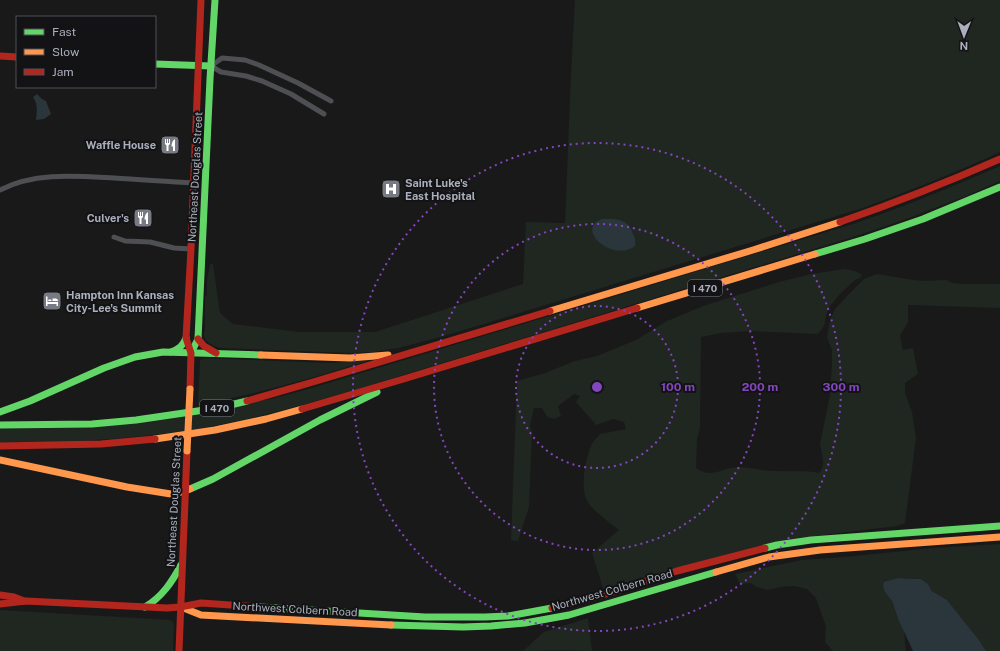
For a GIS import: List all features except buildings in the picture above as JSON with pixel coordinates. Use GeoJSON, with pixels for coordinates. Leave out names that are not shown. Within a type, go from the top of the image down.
{"type":"FeatureCollection","features":[{"type":"Feature","properties":{"kind":"main road","name":"Northeast Douglas Street"},"geometry":{"type":"LineString","coordinates":[[178,651],[191,353],[186,338],[202,0]]}},
{"type":"Feature","properties":{"kind":"main road","name":"Northeast Douglas Street"},"geometry":{"type":"LineString","coordinates":[[191,353],[198,339],[215,0]]}},
{"type":"Feature","properties":{"kind":"main road"},"geometry":{"type":"LineString","coordinates":[[0,56],[16,57]]}},
{"type":"Feature","properties":{"kind":"main road"},"geometry":{"type":"LineString","coordinates":[[156,64],[211,66]]}},
{"type":"Feature","properties":{"kind":"main road","name":"I 470"},"geometry":{"type":"LineString","coordinates":[[0,425],[92,424],[136,420],[218,408],[262,397],[813,231],[911,198],[1000,160]]}},
{"type":"Feature","properties":{"kind":"main road","name":"I 470"},"geometry":{"type":"LineString","coordinates":[[0,446],[101,444],[159,439],[266,419],[865,239],[923,219],[1000,187]]}},
{"type":"Feature","properties":{"kind":"main road"},"geometry":{"type":"LineString","coordinates":[[171,352],[178,350],[184,345],[186,338]]}},
{"type":"Feature","properties":{"kind":"main road"},"geometry":{"type":"LineString","coordinates":[[198,339],[204,346],[217,354]]}},
{"type":"Feature","properties":{"kind":"main road"},"geometry":{"type":"LineString","coordinates":[[0,412],[46,395],[119,362],[144,355],[163,352],[350,358],[382,356],[427,348]]}},
{"type":"Feature","properties":{"kind":"main road"},"geometry":{"type":"LineString","coordinates":[[0,460],[87,479],[170,494],[178,493],[213,479],[320,420],[406,378]]}},
{"type":"Feature","properties":{"kind":"main road","name":"Northwest Colbern Road"},"geometry":{"type":"LineString","coordinates":[[26,601],[167,608],[200,603],[425,617],[508,616],[558,607],[613,592],[677,571],[777,545],[811,540],[1000,526]]}},
{"type":"Feature","properties":{"kind":"main road","name":"Northwest Colbern Road"},"geometry":{"type":"LineString","coordinates":[[180,607],[201,615],[412,626],[491,626],[524,623],[569,615],[769,557],[820,550],[1000,537]]}},
{"type":"Feature","properties":{"kind":"main road"},"geometry":{"type":"LineString","coordinates":[[145,607],[153,603],[165,592],[182,564]]}},
{"type":"Feature","properties":{"kind":"main road"},"geometry":{"type":"LineString","coordinates":[[0,595],[26,601]]}},
{"type":"Feature","properties":{"kind":"main road"},"geometry":{"type":"LineString","coordinates":[[0,604],[26,601]]}},
{"type":"Feature","properties":{"kind":"main road"},"geometry":{"type":"LineString","coordinates":[[490,617],[491,626]]}},
{"type":"Feature","properties":{"kind":"street"},"geometry":{"type":"LineString","coordinates":[[324,114],[291,94],[262,81],[246,76],[221,72],[211,66],[222,58],[245,60],[298,83],[331,101]]}},
{"type":"Feature","properties":{"kind":"street"},"geometry":{"type":"LineString","coordinates":[[0,190],[8,185],[35,178],[66,176],[194,183]]}},
{"type":"Feature","properties":{"kind":"street"},"geometry":{"type":"LineString","coordinates":[[114,237],[125,241],[150,242],[170,248],[191,249]]}},
{"type":"Feature","properties":{"kind":"shaded area"},"geometry":{"type":"Polygon","coordinates":[[[575,0],[1000,0],[1000,152],[932,182],[863,208],[441,337],[398,348],[373,352],[351,353],[221,348],[214,346],[206,340],[204,337],[205,297],[207,295],[207,279],[210,264],[213,264],[220,313],[233,324],[300,332],[375,332],[523,284],[526,222],[565,223],[575,0]]]}},
{"type":"Feature","properties":{"kind":"shaded area"},"geometry":{"type":"Polygon","coordinates":[[[37,94],[46,101],[51,114],[44,119],[36,120],[37,111],[33,97],[37,94]]]}},
{"type":"Feature","properties":{"kind":"shaded area"},"geometry":{"type":"Polygon","coordinates":[[[1000,166],[1000,181],[901,221],[306,404],[241,420],[171,433],[94,440],[0,443],[0,428],[97,427],[271,399],[305,390],[853,224],[964,182],[1000,166]]]}},
{"type":"Feature","properties":{"kind":"shaded area"},"geometry":{"type":"Polygon","coordinates":[[[602,219],[621,220],[625,222],[631,229],[635,238],[635,246],[626,250],[617,250],[608,248],[600,243],[594,236],[592,230],[594,224],[602,219]]]}},
{"type":"Feature","properties":{"kind":"shaded area"},"geometry":{"type":"Polygon","coordinates":[[[845,269],[862,275],[841,293],[830,306],[824,326],[818,334],[752,331],[721,333],[701,337],[700,428],[697,439],[696,468],[700,471],[710,473],[741,467],[768,471],[804,471],[819,473],[823,466],[820,444],[830,395],[832,351],[827,337],[830,320],[835,309],[864,279],[877,274],[913,280],[946,280],[961,284],[1000,284],[1000,308],[908,305],[908,322],[900,336],[903,350],[913,348],[918,374],[905,383],[905,393],[912,412],[916,438],[905,523],[897,526],[798,538],[756,547],[613,589],[605,590],[603,588],[592,553],[619,530],[589,505],[584,489],[584,474],[592,444],[600,434],[626,429],[624,422],[614,419],[596,425],[576,402],[580,396],[574,394],[558,406],[561,416],[554,419],[547,417],[542,408],[534,408],[530,426],[532,432],[529,507],[518,541],[511,540],[517,381],[545,373],[575,361],[597,356],[636,340],[667,321],[703,306],[779,282],[811,274],[845,269]]]}},
{"type":"Feature","properties":{"kind":"shaded area"},"geometry":{"type":"Polygon","coordinates":[[[205,358],[326,363],[367,361],[283,386],[198,405],[200,360],[205,358]]]}},
{"type":"Feature","properties":{"kind":"shaded area"},"geometry":{"type":"Polygon","coordinates":[[[1000,544],[1000,651],[986,651],[947,600],[932,591],[928,584],[921,579],[898,578],[885,592],[892,600],[904,631],[906,651],[833,651],[825,642],[826,627],[816,598],[807,589],[794,586],[768,590],[756,587],[751,583],[740,584],[735,574],[802,560],[933,548],[1000,544]]]}},
{"type":"Feature","properties":{"kind":"shaded area"},"geometry":{"type":"Polygon","coordinates":[[[898,578],[921,579],[928,584],[932,591],[947,600],[986,651],[913,651],[899,621],[892,601],[885,592],[883,586],[884,582],[898,578]]]}},
{"type":"Feature","properties":{"kind":"shaded area"},"geometry":{"type":"Polygon","coordinates":[[[0,610],[171,620],[174,623],[173,651],[0,651],[0,610]]]}},
{"type":"Feature","properties":{"kind":"shaded area"},"geometry":{"type":"Polygon","coordinates":[[[588,618],[592,651],[523,651],[544,632],[588,618]]]}},
{"type":"Feature","properties":{"kind":"traffic: fast"},"geometry":{"type":"LineString","coordinates":[[191,353],[198,339],[215,0]]}},
{"type":"Feature","properties":{"kind":"traffic: fast"},"geometry":{"type":"LineString","coordinates":[[156,64],[211,66]]}},
{"type":"Feature","properties":{"kind":"traffic: fast"},"geometry":{"type":"LineString","coordinates":[[815,254],[923,219],[1000,187]]}},
{"type":"Feature","properties":{"kind":"traffic: fast"},"geometry":{"type":"LineString","coordinates":[[171,352],[180,347],[186,338]]}},
{"type":"Feature","properties":{"kind":"traffic: fast"},"geometry":{"type":"LineString","coordinates":[[0,412],[30,401],[104,368],[135,357],[163,352],[261,355]]}},
{"type":"Feature","properties":{"kind":"traffic: fast"},"geometry":{"type":"LineString","coordinates":[[190,489],[213,479],[320,420],[377,392]]}},
{"type":"Feature","properties":{"kind":"traffic: fast"},"geometry":{"type":"LineString","coordinates":[[0,425],[92,424],[136,420],[218,408],[247,401]]}},
{"type":"Feature","properties":{"kind":"traffic: fast"},"geometry":{"type":"LineString","coordinates":[[765,548],[811,540],[1000,526]]}},
{"type":"Feature","properties":{"kind":"traffic: fast"},"geometry":{"type":"LineString","coordinates":[[145,607],[157,599],[166,589],[181,565]]}},
{"type":"Feature","properties":{"kind":"traffic: fast"},"geometry":{"type":"LineString","coordinates":[[391,625],[463,627],[525,623],[569,615],[716,572]]}},
{"type":"Feature","properties":{"kind":"traffic: fast"},"geometry":{"type":"LineString","coordinates":[[260,607],[425,617],[508,616],[552,608]]}},
{"type":"Feature","properties":{"kind":"traffic: slow"},"geometry":{"type":"LineString","coordinates":[[550,311],[753,250],[840,222]]}},
{"type":"Feature","properties":{"kind":"traffic: slow"},"geometry":{"type":"LineString","coordinates":[[637,308],[815,254]]}},
{"type":"Feature","properties":{"kind":"traffic: slow"},"geometry":{"type":"LineString","coordinates":[[261,355],[350,358],[388,355]]}},
{"type":"Feature","properties":{"kind":"traffic: slow"},"geometry":{"type":"LineString","coordinates":[[187,451],[190,389]]}},
{"type":"Feature","properties":{"kind":"traffic: slow"},"geometry":{"type":"LineString","coordinates":[[155,439],[215,430],[266,419],[302,409]]}},
{"type":"Feature","properties":{"kind":"traffic: slow"},"geometry":{"type":"LineString","coordinates":[[0,460],[127,487],[171,494],[190,489]]}},
{"type":"Feature","properties":{"kind":"traffic: slow"},"geometry":{"type":"LineString","coordinates":[[716,572],[769,557],[820,550],[1000,537]]}},
{"type":"Feature","properties":{"kind":"traffic: slow"},"geometry":{"type":"LineString","coordinates":[[181,607],[201,615],[391,625]]}},
{"type":"Feature","properties":{"kind":"traffic: jam"},"geometry":{"type":"LineString","coordinates":[[190,389],[191,353],[186,338],[201,0]]}},
{"type":"Feature","properties":{"kind":"traffic: jam"},"geometry":{"type":"LineString","coordinates":[[0,56],[16,57]]}},
{"type":"Feature","properties":{"kind":"traffic: jam"},"geometry":{"type":"LineString","coordinates":[[840,222],[921,192],[1000,159]]}},
{"type":"Feature","properties":{"kind":"traffic: jam"},"geometry":{"type":"LineString","coordinates":[[302,409],[637,308]]}},
{"type":"Feature","properties":{"kind":"traffic: jam"},"geometry":{"type":"LineString","coordinates":[[247,401],[550,311]]}},
{"type":"Feature","properties":{"kind":"traffic: jam"},"geometry":{"type":"LineString","coordinates":[[198,339],[204,346],[216,353]]}},
{"type":"Feature","properties":{"kind":"traffic: jam"},"geometry":{"type":"LineString","coordinates":[[0,446],[101,444],[155,439]]}},
{"type":"Feature","properties":{"kind":"traffic: jam"},"geometry":{"type":"LineString","coordinates":[[179,651],[187,451]]}},
{"type":"Feature","properties":{"kind":"traffic: jam"},"geometry":{"type":"LineString","coordinates":[[552,608],[613,592],[677,571],[765,548]]}},
{"type":"Feature","properties":{"kind":"traffic: jam"},"geometry":{"type":"LineString","coordinates":[[0,595],[14,597],[24,601]]}},
{"type":"Feature","properties":{"kind":"traffic: jam"},"geometry":{"type":"LineString","coordinates":[[0,604],[26,601],[167,608],[201,603],[260,607]]}},
{"type":"Feature","properties":{"kind":"place","name":"Waffle House"},"geometry":{"type":"Point","coordinates":[170,145]}},
{"type":"Feature","properties":{"kind":"place","name":"Saint Luke's East Hospital"},"geometry":{"type":"Point","coordinates":[391,189]}},
{"type":"Feature","properties":{"kind":"place","name":"Culver's"},"geometry":{"type":"Point","coordinates":[143,218]}},
{"type":"Feature","properties":{"kind":"place","name":"Hampton Inn Kansas City-Lee's Summit"},"geometry":{"type":"Point","coordinates":[52,301]}}]}
